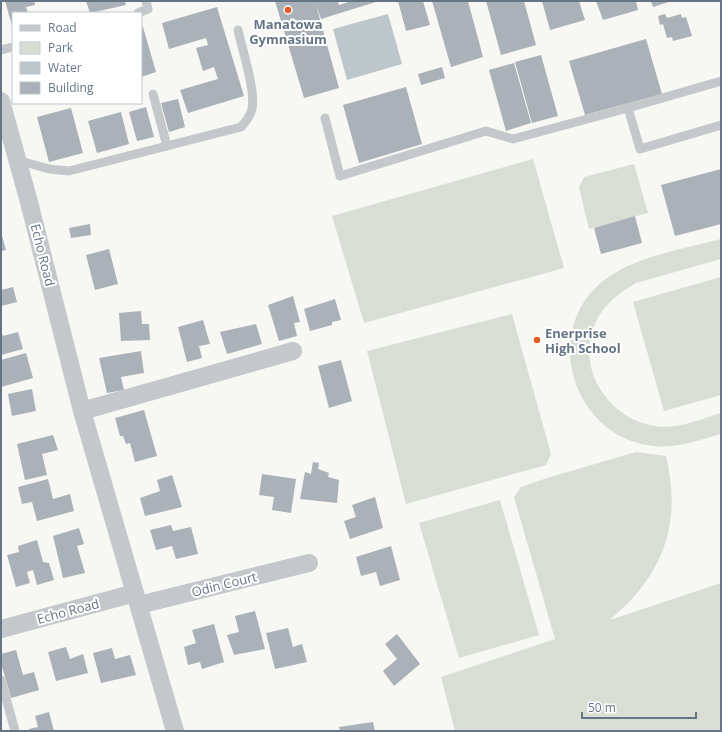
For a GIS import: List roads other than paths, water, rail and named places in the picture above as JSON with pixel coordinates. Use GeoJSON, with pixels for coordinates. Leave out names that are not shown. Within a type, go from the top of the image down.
{"type":"FeatureCollection","features":[{"type":"Feature","properties":{"kind":"street","name":"Echo Road"},"geometry":{"type":"LineString","coordinates":[[2,111],[18,160],[82,411],[175,731]]}},
{"type":"Feature","properties":{"kind":"street"},"geometry":{"type":"LineString","coordinates":[[82,411],[293,351]]}},
{"type":"Feature","properties":{"kind":"street","name":"Odin Court"},"geometry":{"type":"LineString","coordinates":[[137,599],[309,562]]}},
{"type":"Feature","properties":{"kind":"street","name":"Echo Road"},"geometry":{"type":"LineString","coordinates":[[1,629],[137,599]]}},
{"type":"Feature","properties":{"kind":"lane"},"geometry":{"type":"LineString","coordinates":[[140,12],[148,9],[146,1]]}},
{"type":"Feature","properties":{"kind":"lane"},"geometry":{"type":"LineString","coordinates":[[18,160],[49,169],[69,170],[241,127],[248,119],[252,108],[252,96],[238,30]]}},
{"type":"Feature","properties":{"kind":"lane"},"geometry":{"type":"LineString","coordinates":[[1,50],[12,47]]}},
{"type":"Feature","properties":{"kind":"lane"},"geometry":{"type":"LineString","coordinates":[[325,118],[340,176],[486,131],[513,139],[721,81]]}},
{"type":"Feature","properties":{"kind":"lane"},"geometry":{"type":"LineString","coordinates":[[153,94],[167,146]]}},
{"type":"Feature","properties":{"kind":"lane"},"geometry":{"type":"LineString","coordinates":[[628,108],[640,149],[721,125]]}},
{"type":"Feature","properties":{"kind":"lane"},"geometry":{"type":"LineString","coordinates":[[1,680],[15,731]]}},
{"type":"Feature","properties":{"kind":"water"},"geometry":{"type":"Polygon","coordinates":[[[388,14],[402,64],[347,80],[333,29],[388,14]]]}},
{"type":"Feature","properties":{"kind":"place","name":"Manatowa Gymnasium"},"geometry":{"type":"Point","coordinates":[288,10]}},
{"type":"Feature","properties":{"kind":"place","name":"Enerprise High School"},"geometry":{"type":"Point","coordinates":[537,340]}}]}
